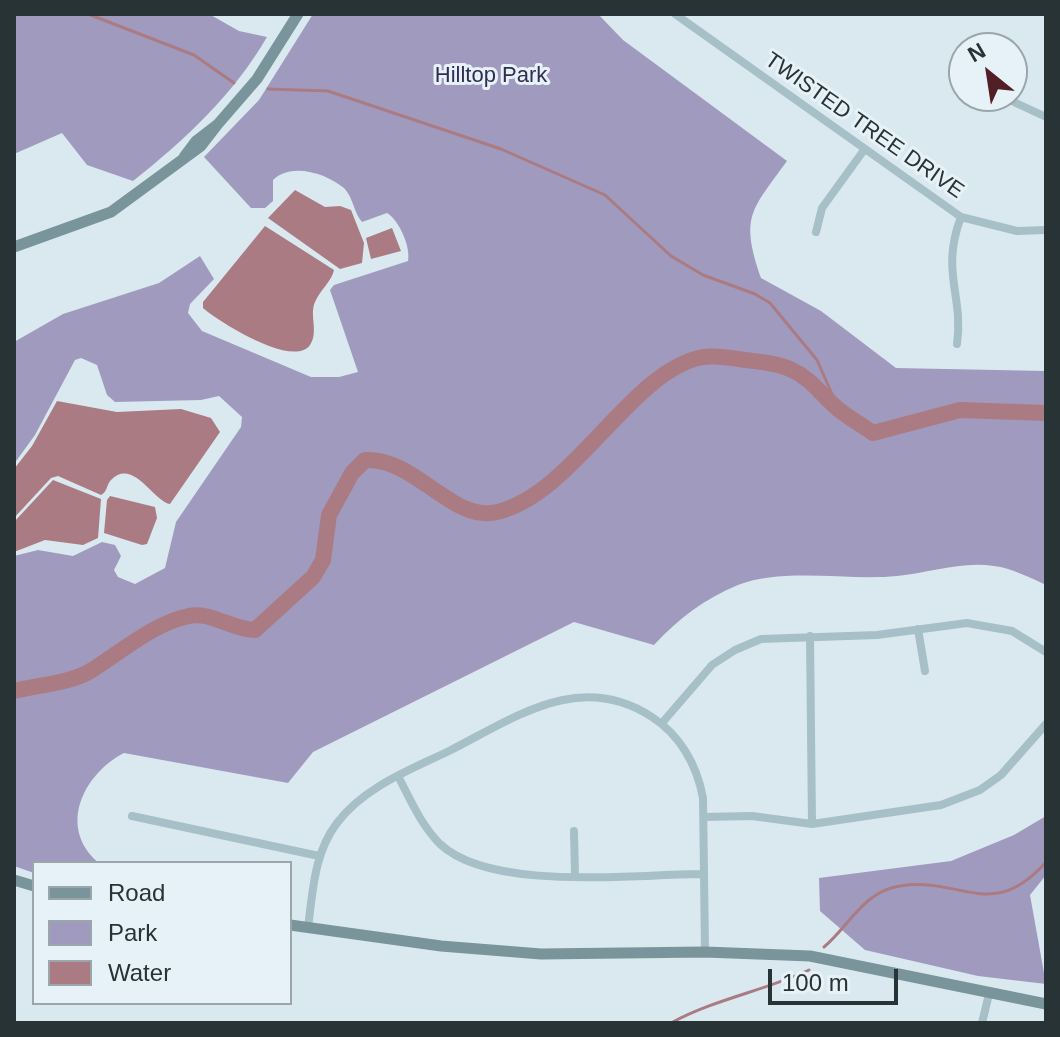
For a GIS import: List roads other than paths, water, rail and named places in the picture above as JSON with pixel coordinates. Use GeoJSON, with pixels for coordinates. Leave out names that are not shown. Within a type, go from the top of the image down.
{"type":"FeatureCollection","features":[{"type":"Feature","properties":{"kind":"street"},"geometry":{"type":"LineString","coordinates":[[14,247],[111,212],[206,142],[257,79],[298,14]]}},
{"type":"Feature","properties":{"kind":"street","name":"TWISTED TREE DRIVE"},"geometry":{"type":"LineString","coordinates":[[675,14],[961,217],[1007,230],[1046,230]]}},
{"type":"Feature","properties":{"kind":"street"},"geometry":{"type":"LineString","coordinates":[[816,232],[822,208],[864,150]]}},
{"type":"Feature","properties":{"kind":"street"},"geometry":{"type":"LineString","coordinates":[[957,344],[959,320],[951,268],[961,217]]}},
{"type":"Feature","properties":{"kind":"street"},"geometry":{"type":"LineString","coordinates":[[662,723],[706,671],[735,650],[761,639],[877,635],[967,623],[994,626],[1024,637],[1046,652]]}},
{"type":"Feature","properties":{"kind":"street"},"geometry":{"type":"LineString","coordinates":[[918,629],[925,671]]}},
{"type":"Feature","properties":{"kind":"street"},"geometry":{"type":"LineString","coordinates":[[810,636],[812,824]]}},
{"type":"Feature","properties":{"kind":"street"},"geometry":{"type":"LineString","coordinates":[[308,927],[319,856],[332,829],[348,809],[398,776],[536,707],[565,698],[596,696],[620,700],[662,723],[691,761],[701,786],[704,817],[705,952]]}},
{"type":"Feature","properties":{"kind":"street"},"geometry":{"type":"LineString","coordinates":[[704,817],[752,816],[812,824],[956,801],[1001,775],[1046,724]]}},
{"type":"Feature","properties":{"kind":"street"},"geometry":{"type":"LineString","coordinates":[[398,776],[423,824],[457,857],[478,867],[509,875],[704,874]]}},
{"type":"Feature","properties":{"kind":"street"},"geometry":{"type":"LineString","coordinates":[[132,816],[319,856]]}},
{"type":"Feature","properties":{"kind":"street"},"geometry":{"type":"LineString","coordinates":[[574,831],[575,875]]}},
{"type":"Feature","properties":{"kind":"street"},"geometry":{"type":"LineString","coordinates":[[292,925],[498,951],[810,956],[1046,1004]]}},
{"type":"Feature","properties":{"kind":"street"},"geometry":{"type":"LineString","coordinates":[[982,1023],[989,994]]}},
{"type":"Feature","properties":{"kind":"water"},"geometry":{"type":"Polygon","coordinates":[[[295,190],[325,207],[340,206],[351,210],[364,243],[362,263],[340,269],[268,218],[295,190]]]}},
{"type":"Feature","properties":{"kind":"water"},"geometry":{"type":"Polygon","coordinates":[[[265,226],[334,270],[313,307],[313,340],[301,351],[288,351],[256,340],[203,308],[203,302],[265,226]]]}},
{"type":"Feature","properties":{"kind":"water"},"geometry":{"type":"Polygon","coordinates":[[[392,228],[401,251],[371,259],[366,238],[392,228]]]}},
{"type":"Feature","properties":{"kind":"water"},"geometry":{"type":"Polygon","coordinates":[[[57,401],[117,412],[181,409],[211,418],[220,432],[170,504],[127,474],[119,474],[111,480],[101,495],[58,476],[51,478],[14,518],[14,469],[32,446],[57,401]]]}},
{"type":"Feature","properties":{"kind":"water"},"geometry":{"type":"Polygon","coordinates":[[[53,480],[101,499],[98,538],[83,545],[45,540],[14,552],[14,522],[53,480]]]}},
{"type":"Feature","properties":{"kind":"water"},"geometry":{"type":"Polygon","coordinates":[[[110,496],[155,507],[157,518],[147,544],[104,533],[110,496]]]}},
{"type":"Feature","properties":{"kind":"waterway"},"geometry":{"type":"LineString","coordinates":[[88,14],[194,55],[234,83]]}},
{"type":"Feature","properties":{"kind":"waterway"},"geometry":{"type":"LineString","coordinates":[[268,89],[328,91],[501,149],[605,195],[671,256],[703,275],[755,294],[770,303],[817,360],[839,410]]}},
{"type":"Feature","properties":{"kind":"waterway"},"geometry":{"type":"LineString","coordinates":[[14,691],[84,674],[151,631],[189,616],[205,616],[255,630],[313,577],[323,560],[329,515],[352,473],[365,460],[400,468],[464,508],[480,513],[497,512],[525,500],[552,482],[651,384],[677,367],[703,357],[763,362],[792,370],[842,412],[873,433],[960,410],[1046,413]]}},
{"type":"Feature","properties":{"kind":"waterway"},"geometry":{"type":"LineString","coordinates":[[824,947],[858,910],[887,889],[922,885],[992,894],[1009,890],[1027,880],[1046,862]]}},
{"type":"Feature","properties":{"kind":"waterway"},"geometry":{"type":"LineString","coordinates":[[671,1023],[809,970]]}},
{"type":"Feature","properties":{"kind":"park label","name":"Hilltop Park"},"geometry":{"type":"Point","coordinates":[491,76]}}]}
